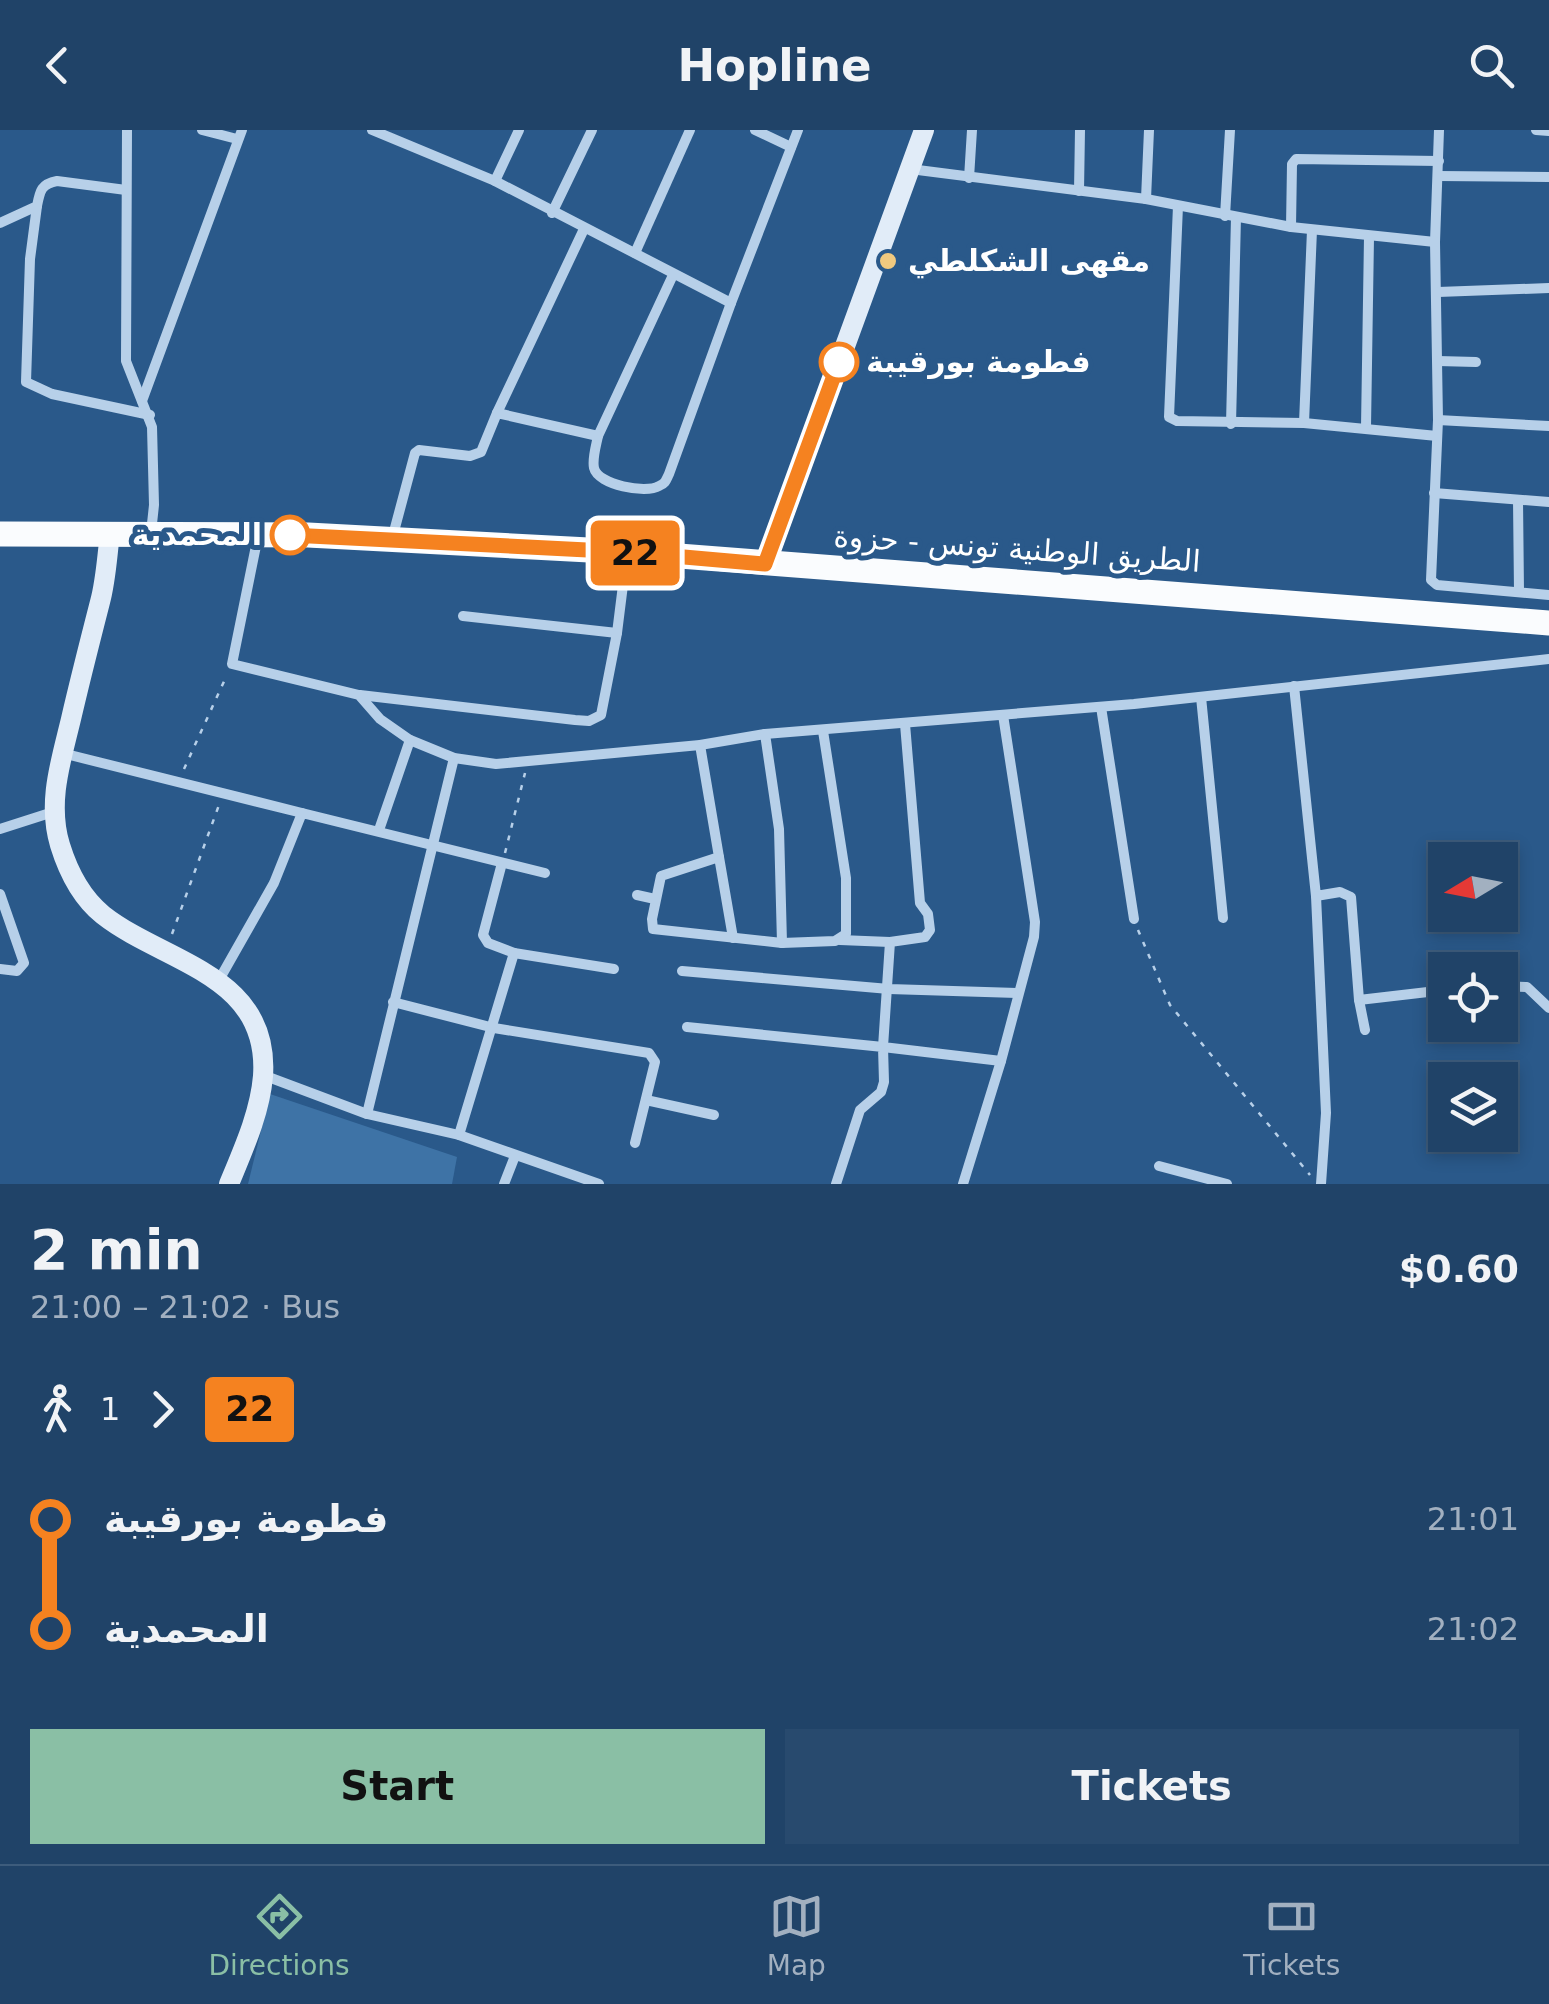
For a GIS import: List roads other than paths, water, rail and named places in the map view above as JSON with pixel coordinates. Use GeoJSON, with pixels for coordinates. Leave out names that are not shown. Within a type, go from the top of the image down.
{"type":"FeatureCollection","features":[{"type":"Feature","properties":{"kind":"main road","name":"الطريق الوطنية تونس - حزوة"},"geometry":{"type":"LineString","coordinates":[[0,534],[392,539],[627,552],[1549,623]]}},
{"type":"Feature","properties":{"kind":"street"},"geometry":{"type":"LineString","coordinates":[[126,130],[126,361],[150,415],[154,505],[150,534]]}},
{"type":"Feature","properties":{"kind":"street"},"geometry":{"type":"LineString","coordinates":[[142,401],[240,135],[202,130]]}},
{"type":"Feature","properties":{"kind":"street"},"geometry":{"type":"LineString","coordinates":[[372,130],[496,181],[732,303]]}},
{"type":"Feature","properties":{"kind":"street"},"geometry":{"type":"LineString","coordinates":[[496,181],[519,130]]}},
{"type":"Feature","properties":{"kind":"street"},"geometry":{"type":"LineString","coordinates":[[552,213],[592,130]]}},
{"type":"Feature","properties":{"kind":"street"},"geometry":{"type":"LineString","coordinates":[[635,253],[690,130]]}},
{"type":"Feature","properties":{"kind":"street"},"geometry":{"type":"LineString","coordinates":[[755,130],[791,147]]}},
{"type":"Feature","properties":{"kind":"street"},"geometry":{"type":"LineString","coordinates":[[673,275],[598,436],[593,466],[606,482],[650,490],[665,482],[798,130]]}},
{"type":"Feature","properties":{"kind":"street"},"geometry":{"type":"LineString","coordinates":[[765,564],[924,130]]}},
{"type":"Feature","properties":{"kind":"street"},"geometry":{"type":"LineString","coordinates":[[969,178],[972,130]]}},
{"type":"Feature","properties":{"kind":"street"},"geometry":{"type":"LineString","coordinates":[[1079,192],[1080,130]]}},
{"type":"Feature","properties":{"kind":"street"},"geometry":{"type":"LineString","coordinates":[[1146,200],[1149,130]]}},
{"type":"Feature","properties":{"kind":"street"},"geometry":{"type":"LineString","coordinates":[[1230,130],[1231,424]]}},
{"type":"Feature","properties":{"kind":"street"},"geometry":{"type":"LineString","coordinates":[[1439,130],[1438,420],[1432,582],[1549,595]]}},
{"type":"Feature","properties":{"kind":"street"},"geometry":{"type":"LineString","coordinates":[[1536,130],[1549,130]]}},
{"type":"Feature","properties":{"kind":"street"},"geometry":{"type":"LineString","coordinates":[[1291,227],[1292,164],[1296,159],[1439,162]]}},
{"type":"Feature","properties":{"kind":"street"},"geometry":{"type":"LineString","coordinates":[[910,168],[1146,200],[1312,230],[1436,242]]}},
{"type":"Feature","properties":{"kind":"street"},"geometry":{"type":"LineString","coordinates":[[1438,176],[1549,177]]}},
{"type":"Feature","properties":{"kind":"street"},"geometry":{"type":"LineString","coordinates":[[126,190],[57,181],[47,182],[41,188],[30,260],[26,382],[52,394],[150,415]]}},
{"type":"Feature","properties":{"kind":"street"},"geometry":{"type":"LineString","coordinates":[[0,223],[37,206]]}},
{"type":"Feature","properties":{"kind":"street"},"geometry":{"type":"LineString","coordinates":[[1178,206],[1167,413],[1177,421],[1304,423],[1437,436]]}},
{"type":"Feature","properties":{"kind":"street"},"geometry":{"type":"LineString","coordinates":[[392,539],[414,453],[419,450],[470,456],[481,452],[584,229]]}},
{"type":"Feature","properties":{"kind":"street"},"geometry":{"type":"LineString","coordinates":[[1304,423],[1312,230]]}},
{"type":"Feature","properties":{"kind":"street"},"geometry":{"type":"LineString","coordinates":[[1366,428],[1369,238]]}},
{"type":"Feature","properties":{"kind":"street"},"geometry":{"type":"LineString","coordinates":[[1438,292],[1549,288]]}},
{"type":"Feature","properties":{"kind":"street"},"geometry":{"type":"LineString","coordinates":[[1438,361],[1476,362]]}},
{"type":"Feature","properties":{"kind":"street"},"geometry":{"type":"LineString","coordinates":[[497,412],[598,436]]}},
{"type":"Feature","properties":{"kind":"street"},"geometry":{"type":"LineString","coordinates":[[1438,420],[1549,426]]}},
{"type":"Feature","properties":{"kind":"street"},"geometry":{"type":"LineString","coordinates":[[1434,493],[1549,502]]}},
{"type":"Feature","properties":{"kind":"street"},"geometry":{"type":"LineString","coordinates":[[1518,500],[1519,591]]}},
{"type":"Feature","properties":{"kind":"street"},"geometry":{"type":"LineString","coordinates":[[110,534],[102,597],[61,753],[53,812],[73,878],[86,898],[122,929],[218,980],[241,1001],[258,1033],[263,1074],[250,1130],[229,1184]]}},
{"type":"Feature","properties":{"kind":"street"},"geometry":{"type":"LineString","coordinates":[[258,536],[232,664],[359,695],[589,720],[601,715],[605,702],[627,552]]}},
{"type":"Feature","properties":{"kind":"street"},"geometry":{"type":"LineString","coordinates":[[463,616],[617,633]]}},
{"type":"Feature","properties":{"kind":"street"},"geometry":{"type":"LineString","coordinates":[[359,695],[380,719],[410,740],[454,758],[496,764],[700,745],[765,734],[1201,698],[1549,658]]}},
{"type":"Feature","properties":{"kind":"street"},"geometry":{"type":"LineString","coordinates":[[1294,686],[1316,896],[1326,1113],[1319,1184]]}},
{"type":"Feature","properties":{"kind":"street"},"geometry":{"type":"LineString","coordinates":[[1201,698],[1224,918]]}},
{"type":"Feature","properties":{"kind":"street"},"geometry":{"type":"LineString","coordinates":[[1101,708],[1134,919]]}},
{"type":"Feature","properties":{"kind":"street"},"geometry":{"type":"LineString","coordinates":[[963,1184],[1034,937],[1004,714]]}},
{"type":"Feature","properties":{"kind":"street"},"geometry":{"type":"LineString","coordinates":[[719,857],[665,874],[659,880],[653,928],[782,944],[890,942],[925,937],[930,930],[928,914],[920,903],[905,724]]}},
{"type":"Feature","properties":{"kind":"street"},"geometry":{"type":"LineString","coordinates":[[822,731],[846,878],[846,934],[840,940]]}},
{"type":"Feature","properties":{"kind":"street"},"geometry":{"type":"LineString","coordinates":[[765,734],[779,830],[782,944]]}},
{"type":"Feature","properties":{"kind":"street"},"geometry":{"type":"LineString","coordinates":[[380,830],[410,740]]}},
{"type":"Feature","properties":{"kind":"street"},"geometry":{"type":"LineString","coordinates":[[700,745],[733,938]]}},
{"type":"Feature","properties":{"kind":"street"},"geometry":{"type":"LineString","coordinates":[[61,753],[545,873]]}},
{"type":"Feature","properties":{"kind":"street"},"geometry":{"type":"LineString","coordinates":[[367,1114],[454,758]]}},
{"type":"Feature","properties":{"kind":"street"},"geometry":{"type":"LineString","coordinates":[[0,829],[53,812]]}},
{"type":"Feature","properties":{"kind":"street"},"geometry":{"type":"LineString","coordinates":[[218,980],[274,883],[302,812]]}},
{"type":"Feature","properties":{"kind":"street"},"geometry":{"type":"LineString","coordinates":[[502,864],[483,935],[488,943],[514,953],[614,969]]}},
{"type":"Feature","properties":{"kind":"street"},"geometry":{"type":"LineString","coordinates":[[1316,896],[1340,892],[1352,897],[1359,1000],[1365,1030]]}},
{"type":"Feature","properties":{"kind":"street"},"geometry":{"type":"LineString","coordinates":[[0,894],[24,963],[18,970],[0,969]]}},
{"type":"Feature","properties":{"kind":"street"},"geometry":{"type":"LineString","coordinates":[[637,895],[655,899]]}},
{"type":"Feature","properties":{"kind":"street"},"geometry":{"type":"LineString","coordinates":[[836,1184],[860,1110],[881,1092],[884,1082],[890,942]]}},
{"type":"Feature","properties":{"kind":"street"},"geometry":{"type":"LineString","coordinates":[[459,1135],[514,953]]}},
{"type":"Feature","properties":{"kind":"street"},"geometry":{"type":"LineString","coordinates":[[682,971],[889,989],[1017,993]]}},
{"type":"Feature","properties":{"kind":"street"},"geometry":{"type":"LineString","coordinates":[[1518,987],[1527,987],[1549,1008]]}},
{"type":"Feature","properties":{"kind":"street"},"geometry":{"type":"LineString","coordinates":[[1359,1000],[1428,992]]}},
{"type":"Feature","properties":{"kind":"street"},"geometry":{"type":"LineString","coordinates":[[393,1002],[494,1028],[649,1053],[656,1062],[635,1143]]}},
{"type":"Feature","properties":{"kind":"street"},"geometry":{"type":"LineString","coordinates":[[688,1028],[1001,1061]]}},
{"type":"Feature","properties":{"kind":"street"},"geometry":{"type":"LineString","coordinates":[[263,1074],[367,1114],[459,1135],[599,1184]]}},
{"type":"Feature","properties":{"kind":"street"},"geometry":{"type":"LineString","coordinates":[[646,1100],[714,1115]]}},
{"type":"Feature","properties":{"kind":"street"},"geometry":{"type":"LineString","coordinates":[[504,1184],[516,1156]]}},
{"type":"Feature","properties":{"kind":"street"},"geometry":{"type":"LineString","coordinates":[[1158,1166],[1226,1184]]}},
{"type":"Feature","properties":{"kind":"place","name":"مقهى الشكلطي"},"geometry":{"type":"Point","coordinates":[888,261]}},
{"type":"Feature","properties":{"kind":"place","name":"فطومة بورقيبة"},"geometry":{"type":"Point","coordinates":[839,362]}},
{"type":"Feature","properties":{"kind":"place","name":"المحمدية"},"geometry":{"type":"Point","coordinates":[290,535]}}]}
